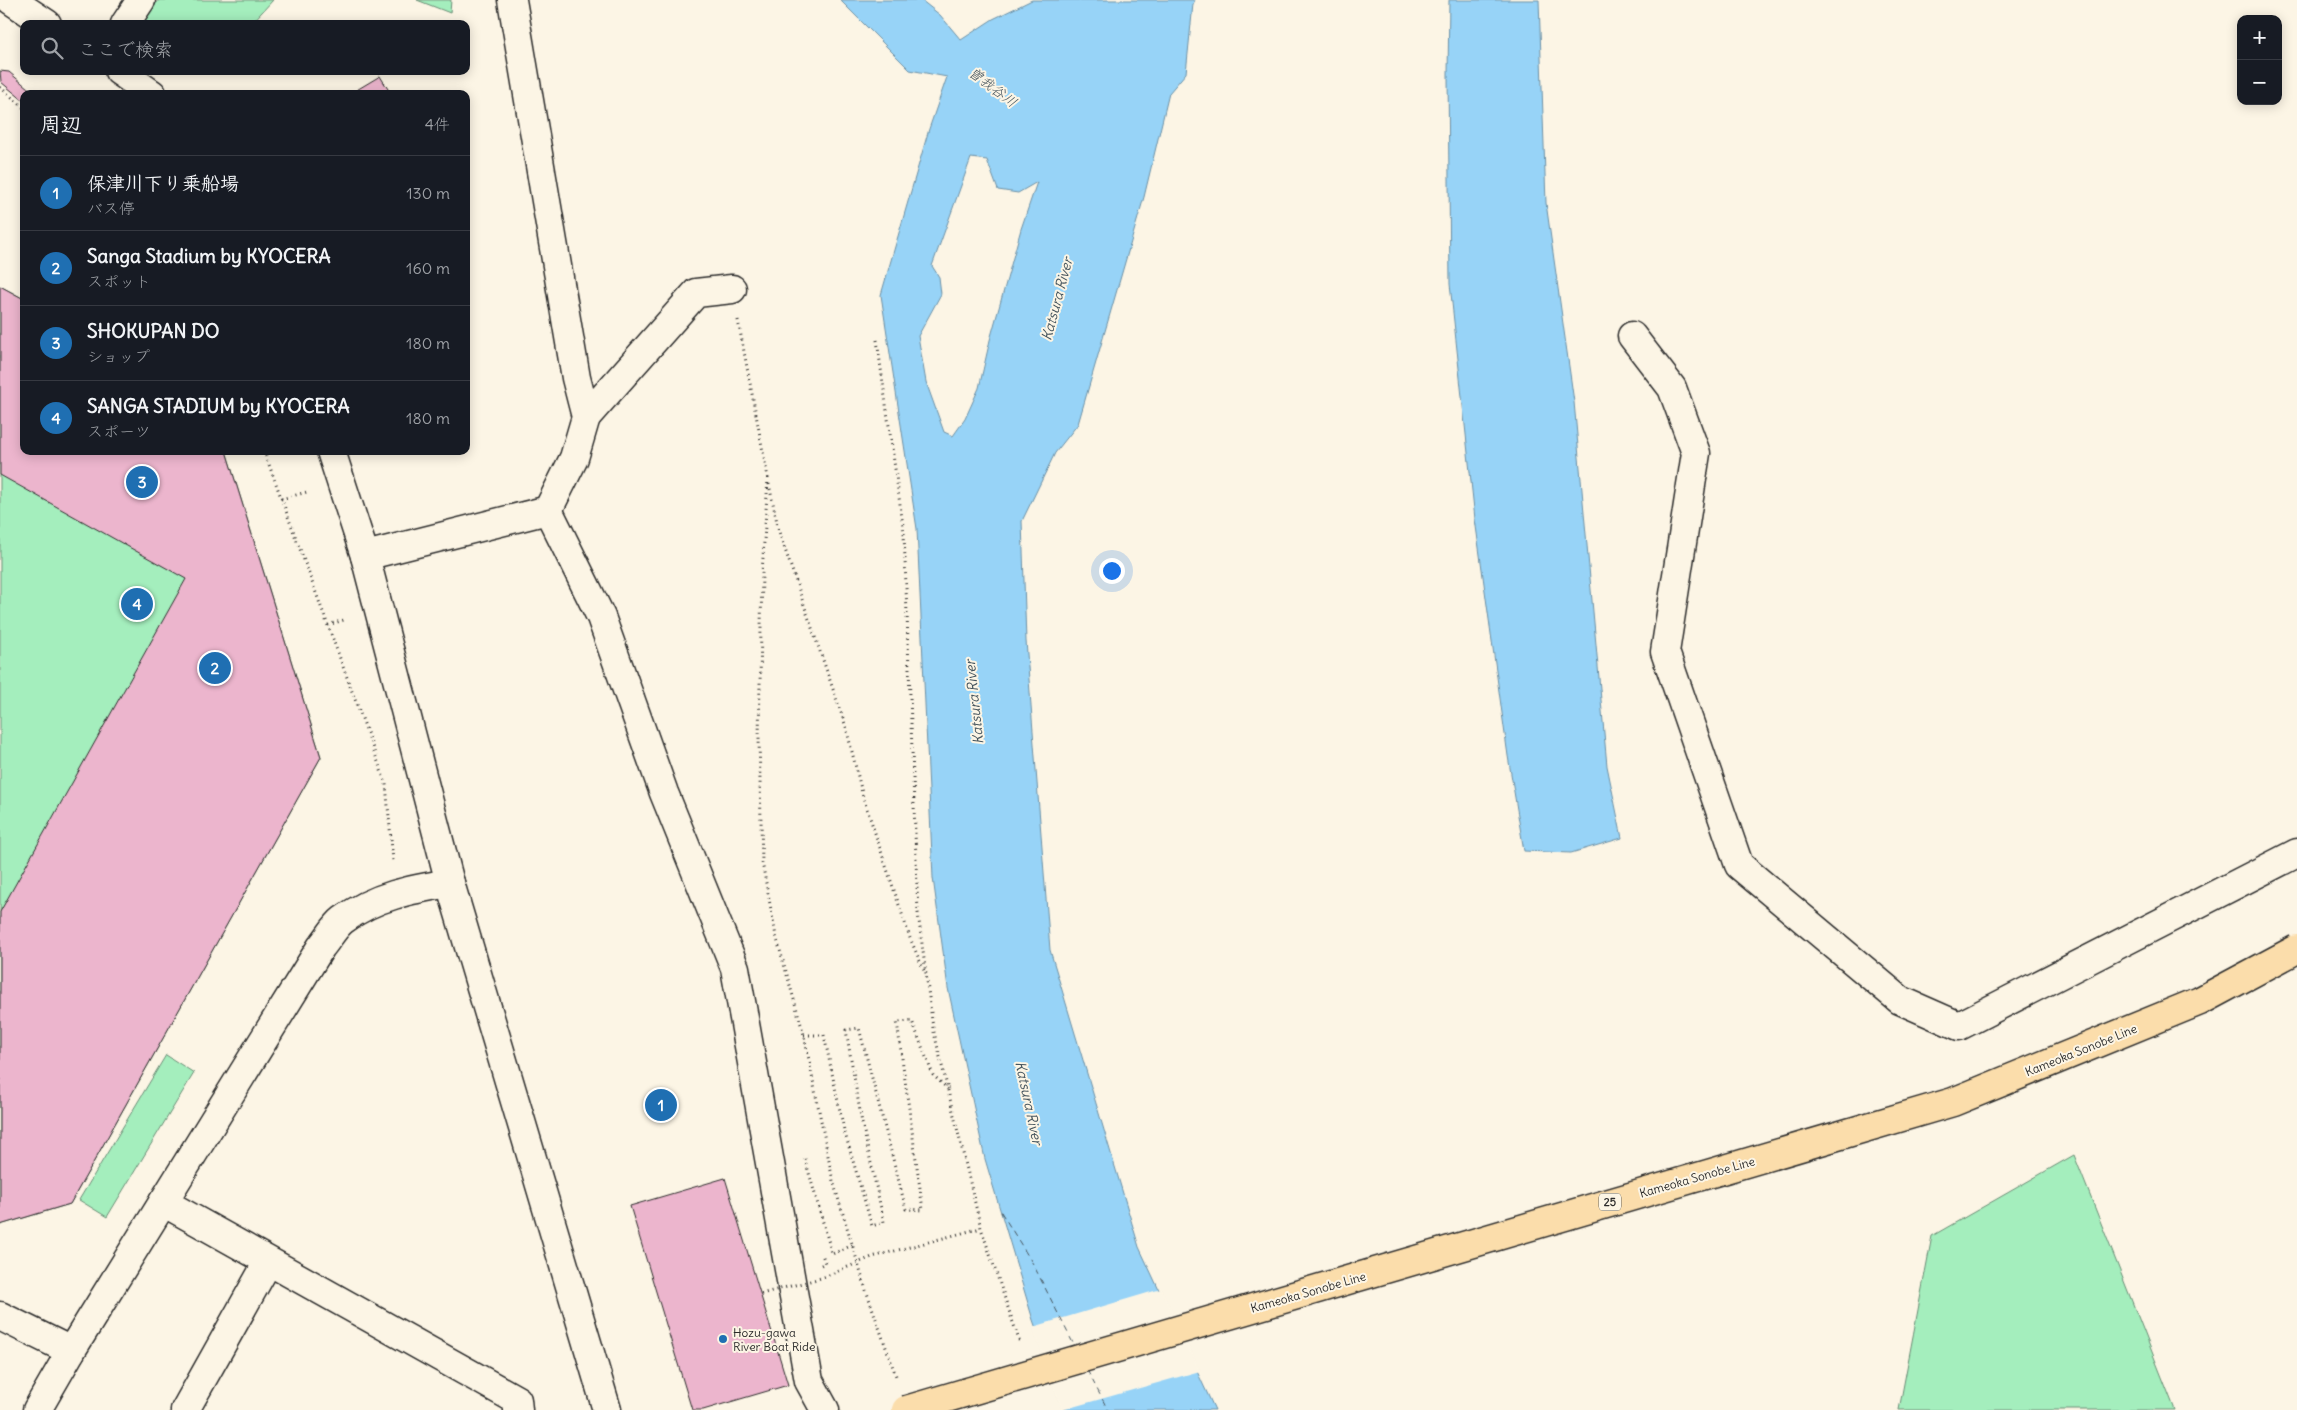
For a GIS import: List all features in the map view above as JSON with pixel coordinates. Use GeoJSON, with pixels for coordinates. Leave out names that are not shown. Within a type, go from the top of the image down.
{"type":"FeatureCollection","features":[{"type":"Feature","properties":{"kind":"main road","name":"Kameoka Sonobe Line"},"geometry":{"type":"LineString","coordinates":[[906,1410],[1953,1102],[2200,1001],[2297,949]]}},
{"type":"Feature","properties":{"kind":"street"},"geometry":{"type":"LineString","coordinates":[[11,0],[41,20]]}},
{"type":"Feature","properties":{"kind":"street"},"geometry":{"type":"LineString","coordinates":[[128,20],[141,0]]}},
{"type":"Feature","properties":{"kind":"street"},"geometry":{"type":"LineString","coordinates":[[512,0],[576,378],[586,417]]}},
{"type":"Feature","properties":{"kind":"street"},"geometry":{"type":"LineString","coordinates":[[125,75],[146,90]]}},
{"type":"Feature","properties":{"kind":"street"},"geometry":{"type":"LineString","coordinates":[[365,556],[548,510],[574,458],[586,417],[696,293],[732,289]]}},
{"type":"Feature","properties":{"kind":"street"},"geometry":{"type":"LineString","coordinates":[[1632,336],[1672,388],[1696,453],[1665,652],[1739,865],[1900,1000],[1959,1026],[2297,853]]}},
{"type":"Feature","properties":{"kind":"street"},"geometry":{"type":"LineString","coordinates":[[332,455],[365,556],[450,883],[608,1410]]}},
{"type":"Feature","properties":{"kind":"street"},"geometry":{"type":"LineString","coordinates":[[548,510],[601,617],[664,793],[735,968],[809,1381],[825,1410]]}},
{"type":"Feature","properties":{"kind":"street"},"geometry":{"type":"LineString","coordinates":[[37,1410],[71,1351],[321,947],[342,920],[374,901],[410,889],[450,883]]}},
{"type":"Feature","properties":{"kind":"street"},"geometry":{"type":"LineString","coordinates":[[163,1202],[517,1400],[518,1410]]}},
{"type":"Feature","properties":{"kind":"street"},"geometry":{"type":"LineString","coordinates":[[185,1410],[268,1262]]}},
{"type":"Feature","properties":{"kind":"street"},"geometry":{"type":"LineString","coordinates":[[0,1316],[71,1351]]}},
{"type":"Feature","properties":{"kind":"path"},"geometry":{"type":"LineString","coordinates":[[0,87],[20,104]]}},
{"type":"Feature","properties":{"kind":"path"},"geometry":{"type":"LineString","coordinates":[[732,289],[779,532],[846,727],[863,797],[910,938],[927,978]]}},
{"type":"Feature","properties":{"kind":"path"},"geometry":{"type":"LineString","coordinates":[[877,340],[904,533],[918,913],[933,1028],[980,1228],[1022,1346]]}},
{"type":"Feature","properties":{"kind":"path"},"geometry":{"type":"LineString","coordinates":[[265,455],[386,784],[396,894]]}},
{"type":"Feature","properties":{"kind":"path"},"geometry":{"type":"LineString","coordinates":[[768,478],[762,592],[760,739],[762,862],[776,936],[804,1036],[833,1181],[858,1262],[899,1382]]}},
{"type":"Feature","properties":{"kind":"path"},"geometry":{"type":"LineString","coordinates":[[282,500],[307,492]]}},
{"type":"Feature","properties":{"kind":"path"},"geometry":{"type":"LineString","coordinates":[[328,625],[348,619]]}},
{"type":"Feature","properties":{"kind":"path"},"geometry":{"type":"LineString","coordinates":[[804,1036],[824,1035],[844,1130],[872,1226],[884,1222],[862,1123],[846,1030],[858,1028],[906,1209],[923,1210],[897,1022],[912,1021],[933,1075],[948,1089]]}},
{"type":"Feature","properties":{"kind":"path"},"geometry":{"type":"LineString","coordinates":[[760,1294],[821,1278],[858,1262],[980,1228]]}},
{"type":"Feature","properties":{"kind":"path"},"geometry":{"type":"LineString","coordinates":[[840,1251],[853,1245]]}},
{"type":"Feature","properties":{"kind":"green space"},"geometry":{"type":"Polygon","coordinates":[[[159,0],[273,0],[255,20],[143,20],[159,0]]]}},
{"type":"Feature","properties":{"kind":"green space"},"geometry":{"type":"Polygon","coordinates":[[[417,0],[451,0],[450,13],[417,0]]]}},
{"type":"Feature","properties":{"kind":"green space"},"geometry":{"type":"Polygon","coordinates":[[[0,286],[20,297],[20,455],[227,455],[321,757],[70,1204],[0,1225],[0,286]]]}},
{"type":"Feature","properties":{"kind":"green space"},"geometry":{"type":"Polygon","coordinates":[[[166,1055],[194,1073],[107,1217],[79,1200],[166,1055]]]}},
{"type":"Feature","properties":{"kind":"green space"},"geometry":{"type":"Polygon","coordinates":[[[2074,1155],[2175,1410],[1899,1410],[1932,1236],[2074,1155]]]}},
{"type":"Feature","properties":{"kind":"water"},"geometry":{"type":"Polygon","coordinates":[[[840,0],[921,0],[940,15],[961,40],[993,19],[1032,0],[1195,0],[1186,73],[1169,93],[1144,197],[1078,424],[1055,453],[1022,521],[1026,641],[1050,950],[1139,1247],[1215,1410],[1065,1410],[1033,1320],[985,1159],[948,988],[933,878],[917,529],[881,295],[929,129],[947,77],[910,70],[840,0]],[[971,158],[932,266],[939,277],[941,294],[918,336],[926,382],[944,432],[953,436],[965,419],[979,388],[990,340],[1021,229],[1037,182],[1018,193],[998,190],[987,160],[971,158]]]}},
{"type":"Feature","properties":{"kind":"water"},"geometry":{"type":"Polygon","coordinates":[[[1449,0],[1539,0],[1546,203],[1574,402],[1607,766],[1622,838],[1571,853],[1524,851],[1508,756],[1475,519],[1450,284],[1449,0]]]}},
{"type":"Feature","properties":{"kind":"pier"},"geometry":{"type":"Polygon","coordinates":[[[1161,1289],[1200,1371],[1062,1410],[1033,1327],[1161,1289]]]}},
{"type":"Feature","properties":{"kind":"building"},"geometry":{"type":"Polygon","coordinates":[[[0,71],[9,72],[30,90],[20,90],[20,98],[1,82],[0,71]]]}},
{"type":"Feature","properties":{"kind":"building"},"geometry":{"type":"Polygon","coordinates":[[[380,76],[389,90],[357,90],[380,76]]]}},
{"type":"Feature","properties":{"kind":"building"},"geometry":{"type":"Polygon","coordinates":[[[0,286],[20,297],[20,455],[227,455],[321,757],[70,1204],[0,1225],[0,912],[186,579],[0,475],[0,286]]]}},
{"type":"Feature","properties":{"kind":"building","name":"Hozu-gawa River Boat Ride"},"geometry":{"type":"Polygon","coordinates":[[[725,1178],[788,1385],[703,1410],[692,1410],[630,1206],[725,1178]]]}},
{"type":"Feature","properties":{"kind":"ferry route"},"geometry":{"type":"LineString","coordinates":[[1001,1212],[1033,1264],[1075,1347]]}},
{"type":"Feature","properties":{"kind":"ferry route"},"geometry":{"type":"LineString","coordinates":[[1087,1370],[1108,1410]]}},
{"type":"Feature","properties":{"kind":"place","name":"SHOKUPAN DO"},"geometry":{"type":"Point","coordinates":[142,482]}},
{"type":"Feature","properties":{"kind":"place","name":"SANGA STADIUM by KYOCERA"},"geometry":{"type":"Point","coordinates":[137,604]}},
{"type":"Feature","properties":{"kind":"place","name":"Sanga Stadium by KYOCERA"},"geometry":{"type":"Point","coordinates":[215,668]}},
{"type":"Feature","properties":{"kind":"place","name":"保津川下り乗船場"},"geometry":{"type":"Point","coordinates":[661,1105]}},
{"type":"Feature","properties":{"kind":"place","name":"Hozu-gawa River Boat Ride"},"geometry":{"type":"Point","coordinates":[723,1339]}},
{"type":"Feature","properties":{"kind":"water label","name":"曽我谷川"},"geometry":{"type":"Point","coordinates":[993,87]}},
{"type":"Feature","properties":{"kind":"water label","name":"Katsura River"},"geometry":{"type":"Point","coordinates":[1057,299]}},
{"type":"Feature","properties":{"kind":"water label","name":"Katsura River"},"geometry":{"type":"Point","coordinates":[974,702]}},
{"type":"Feature","properties":{"kind":"water label","name":"Katsura River"},"geometry":{"type":"Point","coordinates":[1029,1103]}}]}
